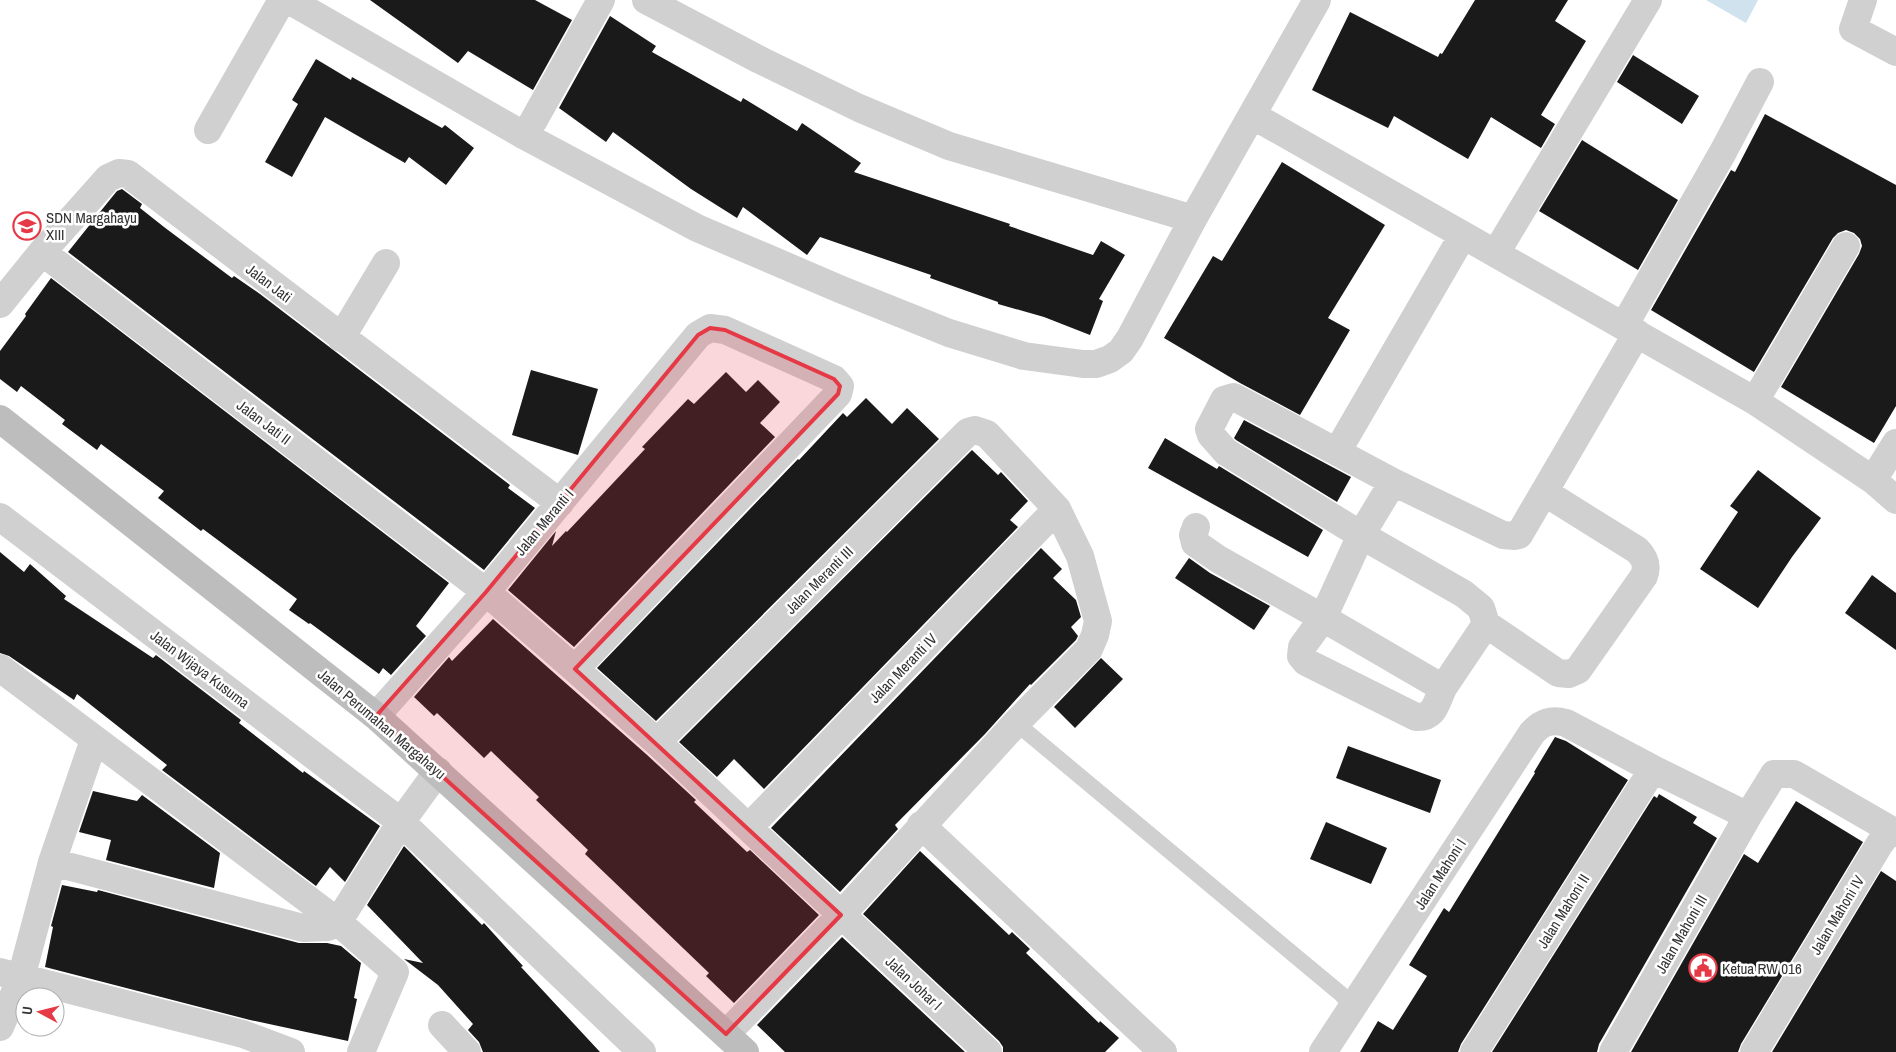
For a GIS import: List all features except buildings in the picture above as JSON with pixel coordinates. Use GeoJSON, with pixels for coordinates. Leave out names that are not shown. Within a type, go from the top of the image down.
{"type":"FeatureCollection","features":[{"type":"Feature","properties":{"kind":"street"},"geometry":{"type":"LineString","coordinates":[[208,130],[282,0]]}},
{"type":"Feature","properties":{"kind":"street"},"geometry":{"type":"LineString","coordinates":[[289,0],[525,136],[697,228],[949,333],[1024,356],[1083,364],[1096,364],[1110,359],[1120,352],[1130,338],[1193,218],[1317,0]]}},
{"type":"Feature","properties":{"kind":"street"},"geometry":{"type":"LineString","coordinates":[[525,136],[601,0]]}},
{"type":"Feature","properties":{"kind":"street"},"geometry":{"type":"LineString","coordinates":[[646,0],[778,69],[858,108],[948,146],[1193,218]]}},
{"type":"Feature","properties":{"kind":"street"},"geometry":{"type":"LineString","coordinates":[[1496,253],[1648,0]]}},
{"type":"Feature","properties":{"kind":"street"},"geometry":{"type":"LineString","coordinates":[[1862,0],[1853,29],[1896,52]]}},
{"type":"Feature","properties":{"kind":"street"},"geometry":{"type":"LineString","coordinates":[[1544,492],[1636,550],[1642,555],[1646,564],[1644,576],[1578,670],[1569,674],[1558,673],[1486,624],[1481,608],[1464,594],[1361,535],[1226,452],[1211,435],[1209,428],[1224,400],[1234,397],[1393,482],[1502,535],[1519,535],[1631,330],[1760,82]]}},
{"type":"Feature","properties":{"kind":"street"},"geometry":{"type":"LineString","coordinates":[[1252,115],[1755,401],[1872,480],[1896,500]]}},
{"type":"Feature","properties":{"kind":"street","name":"Jalan Jati"},"geometry":{"type":"LineString","coordinates":[[0,304],[42,252],[108,178],[119,173],[128,174],[560,503]]}},
{"type":"Feature","properties":{"kind":"street"},"geometry":{"type":"LineString","coordinates":[[1337,452],[1463,235]]}},
{"type":"Feature","properties":{"kind":"street"},"geometry":{"type":"LineString","coordinates":[[1755,401],[1846,246]]}},
{"type":"Feature","properties":{"kind":"street","name":"Jalan Jati II"},"geometry":{"type":"LineString","coordinates":[[42,252],[486,592],[657,742]]}},
{"type":"Feature","properties":{"kind":"street"},"geometry":{"type":"LineString","coordinates":[[341,338],[386,263]]}},
{"type":"Feature","properties":{"kind":"street","name":"Jalan Meranti I"},"geometry":{"type":"LineString","coordinates":[[376,716],[486,592],[698,334],[710,328],[725,330],[834,379],[840,386],[838,394],[576,669]]}},
{"type":"Feature","properties":{"kind":"street","name":"Jalan Perumahan Margahayu"},"geometry":{"type":"LineString","coordinates":[[0,419],[376,716],[735,1043]]}},
{"type":"Feature","properties":{"kind":"street","name":"Jalan Meranti III"},"geometry":{"type":"LineString","coordinates":[[657,742],[968,432],[975,430],[987,434],[1057,509]]}},
{"type":"Feature","properties":{"kind":"street"},"geometry":{"type":"LineString","coordinates":[[1872,480],[1896,443]]}},
{"type":"Feature","properties":{"kind":"street"},"geometry":{"type":"LineString","coordinates":[[1393,482],[1361,535],[1323,618],[1302,647],[1302,656],[1306,662],[1416,718],[1425,718],[1433,712],[1443,688],[1486,624]]}},
{"type":"Feature","properties":{"kind":"street"},"geometry":{"type":"LineString","coordinates":[[735,1043],[841,915],[921,825],[1016,723],[1089,649],[1098,621],[1080,556],[1057,509]]}},
{"type":"Feature","properties":{"kind":"street","name":"Jalan Meranti IV"},"geometry":{"type":"LineString","coordinates":[[749,827],[1057,509]]}},
{"type":"Feature","properties":{"kind":"street","name":"Jalan Wijaya Kusuma"},"geometry":{"type":"LineString","coordinates":[[0,517],[401,822],[642,1052]]}},
{"type":"Feature","properties":{"kind":"street"},"geometry":{"type":"LineString","coordinates":[[1196,527],[1193,538],[1198,545],[1218,559],[1443,688]]}},
{"type":"Feature","properties":{"kind":"street"},"geometry":{"type":"LineString","coordinates":[[1,670],[338,922],[396,972],[361,1052]]}},
{"type":"Feature","properties":{"kind":"street","name":"Jalan Mahoni I"},"geometry":{"type":"LineString","coordinates":[[1327,1050],[1353,1007],[1539,725],[1547,721],[1556,720],[1566,723],[1652,769]]}},
{"type":"Feature","properties":{"kind":"street"},"geometry":{"type":"LineString","coordinates":[[0,1028],[10,975],[52,862],[94,740]]}},
{"type":"Feature","properties":{"kind":"street","name":"Jalan Johar I"},"geometry":{"type":"LineString","coordinates":[[657,742],[988,1052]]}},
{"type":"Feature","properties":{"kind":"street"},"geometry":{"type":"LineString","coordinates":[[1652,769],[1748,816]]}},
{"type":"Feature","properties":{"kind":"street","name":"Jalan Mahoni II"},"geometry":{"type":"LineString","coordinates":[[1474,1052],[1652,769]]}},
{"type":"Feature","properties":{"kind":"street"},"geometry":{"type":"LineString","coordinates":[[52,862],[303,928],[328,927],[338,922],[401,822],[438,771]]}},
{"type":"Feature","properties":{"kind":"street","name":"Jalan Mahoni III"},"geometry":{"type":"LineString","coordinates":[[1613,1052],[1774,774],[1794,774],[1893,831]]}},
{"type":"Feature","properties":{"kind":"street"},"geometry":{"type":"LineString","coordinates":[[921,825],[1163,1052]]}},
{"type":"Feature","properties":{"kind":"street","name":"Jalan Mahoni IV"},"geometry":{"type":"LineString","coordinates":[[1754,1052],[1879,845],[1893,831]]}},
{"type":"Feature","properties":{"kind":"street"},"geometry":{"type":"LineString","coordinates":[[10,975],[239,1043],[291,1052]]}},
{"type":"Feature","properties":{"kind":"street"},"geometry":{"type":"LineString","coordinates":[[442,1025],[467,1052]]}},
{"type":"Feature","properties":{"kind":"lane"},"geometry":{"type":"LineString","coordinates":[[1016,723],[1333,988],[1353,1007]]}},
{"type":"Feature","properties":{"kind":"highlighted area"},"geometry":{"type":"Polygon","coordinates":[[[710,328],[725,330],[834,379],[840,386],[838,394],[575,669],[841,915],[726,1034],[376,716],[486,592],[698,335],[710,328]]]}},
{"type":"Feature","properties":{"kind":"water"},"geometry":{"type":"Polygon","coordinates":[[[1706,0],[1758,0],[1746,23],[1706,0]]]}},
{"type":"Feature","properties":{"kind":"place","name":"SDN Margahayu XIII"},"geometry":{"type":"Point","coordinates":[27,226]}},
{"type":"Feature","properties":{"kind":"place","name":"Ketua RW 016"},"geometry":{"type":"Point","coordinates":[1703,968]}}]}
